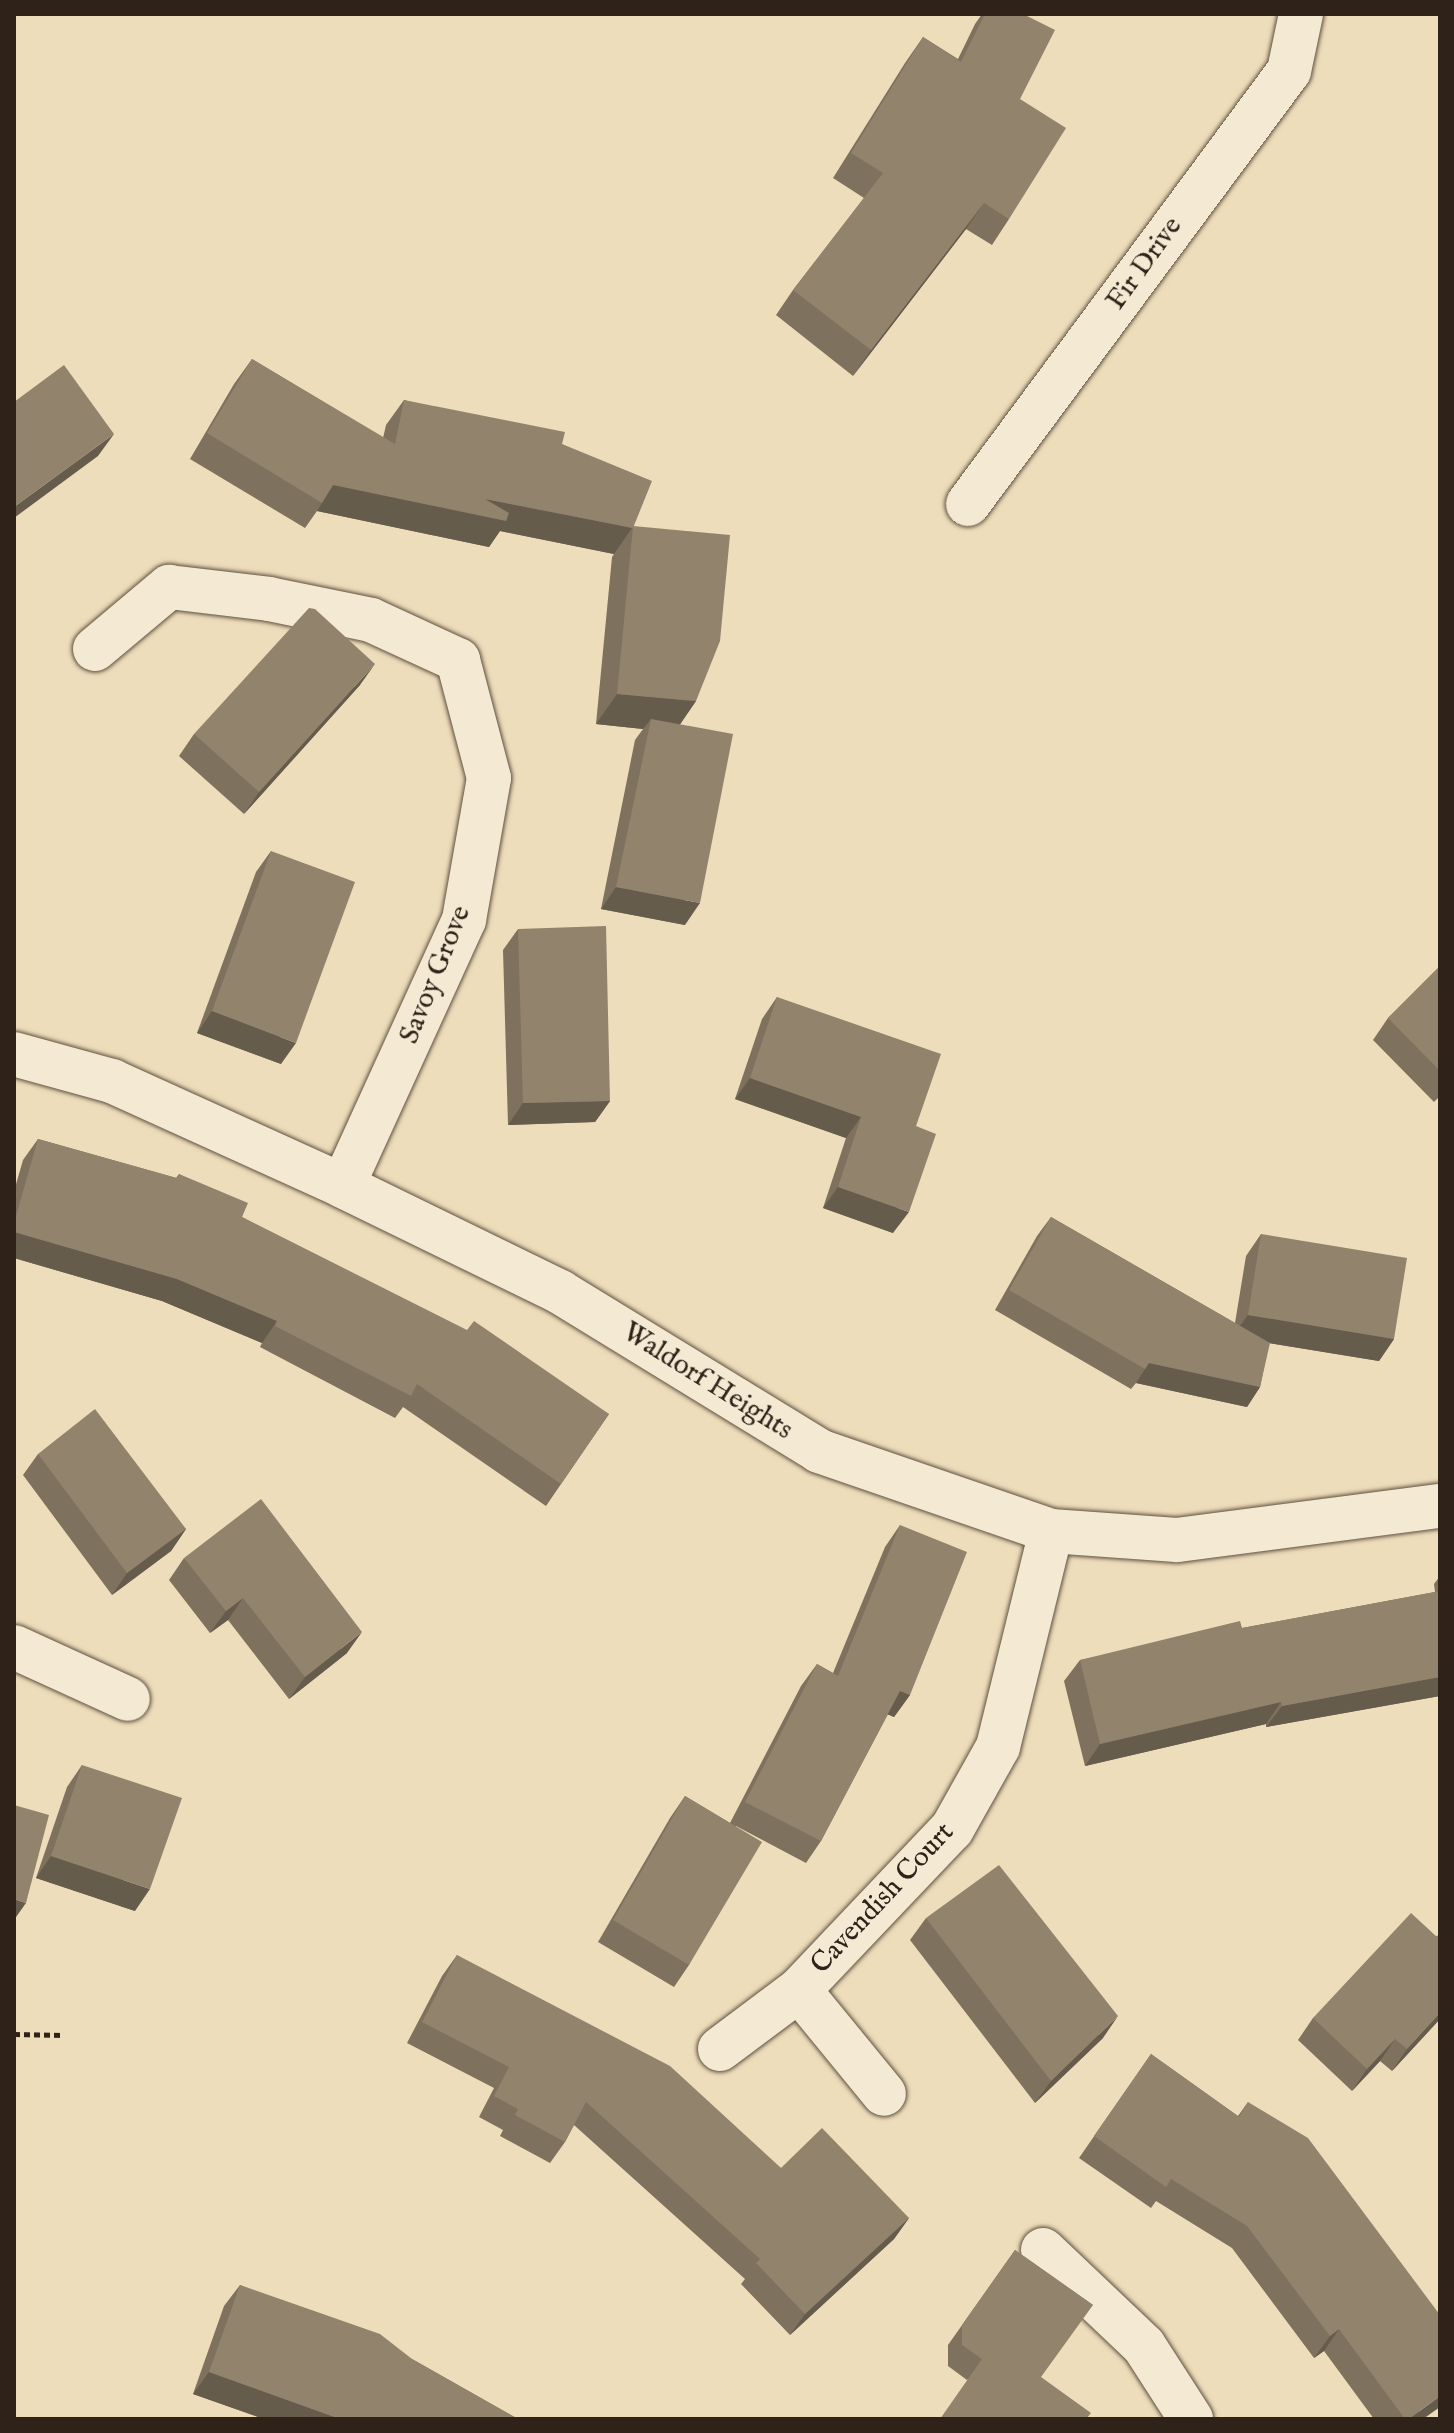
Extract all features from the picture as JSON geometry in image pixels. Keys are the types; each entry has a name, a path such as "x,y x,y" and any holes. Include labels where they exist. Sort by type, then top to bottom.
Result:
{"street":[{"name":"Fir Drive","path":"968,504 1289,71 1301,14"},
{"name":"Savoy Grove","path":"95,649 169,587 269,599 371,620 458,660 489,778 464,920 343,1186"},
{"name":"Waldorf Heights","path":"14,1054 112,1081 343,1186 560,1292 819,1451 1051,1531 1177,1540 1440,1506"},
{"name":"Cavendish Court","path":"720,2049 799,1990 952,1829 998,1747 1051,1531"},
{"path":"14,1647 128,1699"},
{"path":"799,1990 884,2094"},
{"path":"1043,2250 1144,2346 1191,2419"}],"path":[{"path":"14,2034 64,2035"}],"building":[{"path":"985,14 1023,14 1055,30 1020,99 1066,128 1009,219 984,203 871,350 793,290 883,173 851,153 923,37 961,62"},
{"path":"252,359 395,444 404,400 565,432 562,444 652,481 633,528 485,499 509,513 506,521 333,485 322,503 207,433"},
{"path":"64,365 114,434 14,507 14,402"},
{"path":"633,526 730,535 720,641 696,701 617,694"},
{"path":"309,608 315,609 375,664 259,792 194,734"},
{"path":"651,719 733,734 700,903 616,887"},
{"path":"271,851 355,882 296,1043 212,1011"},
{"path":"606,926 610,1101 523,1103 518,929"},
{"path":"1440,966 1440,1071 1388,1018"},
{"path":"777,997 941,1054 916,1126 936,1134 909,1212 838,1187 861,1117 750,1078"},
{"path":"38,1139 177,1178 179,1174 248,1203 242,1217 467,1330 474,1321 609,1414 561,1484 417,1384 411,1396 275,1326 277,1321 177,1279 14,1232"},
{"path":"1051,1217 1270,1343 1260,1387 1149,1363 1145,1369 1009,1290"},
{"path":"1261,1234 1407,1258 1394,1339 1248,1315"},
{"path":"95,1409 186,1529 127,1573 38,1454"},
{"path":"261,1499 362,1632 305,1677 243,1598 226,1611 184,1558"},
{"path":"900,1525 967,1552 910,1695 900,1691 821,1841 745,1802 817,1664 838,1676"},
{"path":"1440,1591 1440,1677 1282,1706 1281,1702 1100,1744 1080,1660 1240,1621 1242,1628"},
{"path":"82,1765 182,1798 150,1889 51,1856"},
{"path":"685,1796 762,1842 689,1965 613,1920"},
{"path":"14,1805 49,1815 26,1903 14,1899"},
{"path":"999,1865 1118,2016 1051,2081 926,1918"},
{"path":"1411,1913 1437,1937 1440,1934 1440,2013 1407,2049 1395,2039 1367,2069 1313,2018"},
{"path":"457,1955 670,2066 781,2168 822,2128 909,2218 805,2314 756,2263 760,2259 586,2102 565,2142 515,2115 518,2109 494,2096 509,2067 422,2022"},
{"path":"1151,2054 1239,2117 1248,2102 1308,2138 1440,2315 1440,2396 1405,2419 1339,2329 1330,2336 1247,2226 1171,2179 1166,2187 1094,2136"},
{"path":"1015,2250 1093,2305 1041,2377 1091,2413 1086,2419 940,2419 982,2359 962,2345 962,2325"},
{"path":"240,2285 380,2334 412,2359 518,2419 340,2419 209,2372"}]}
